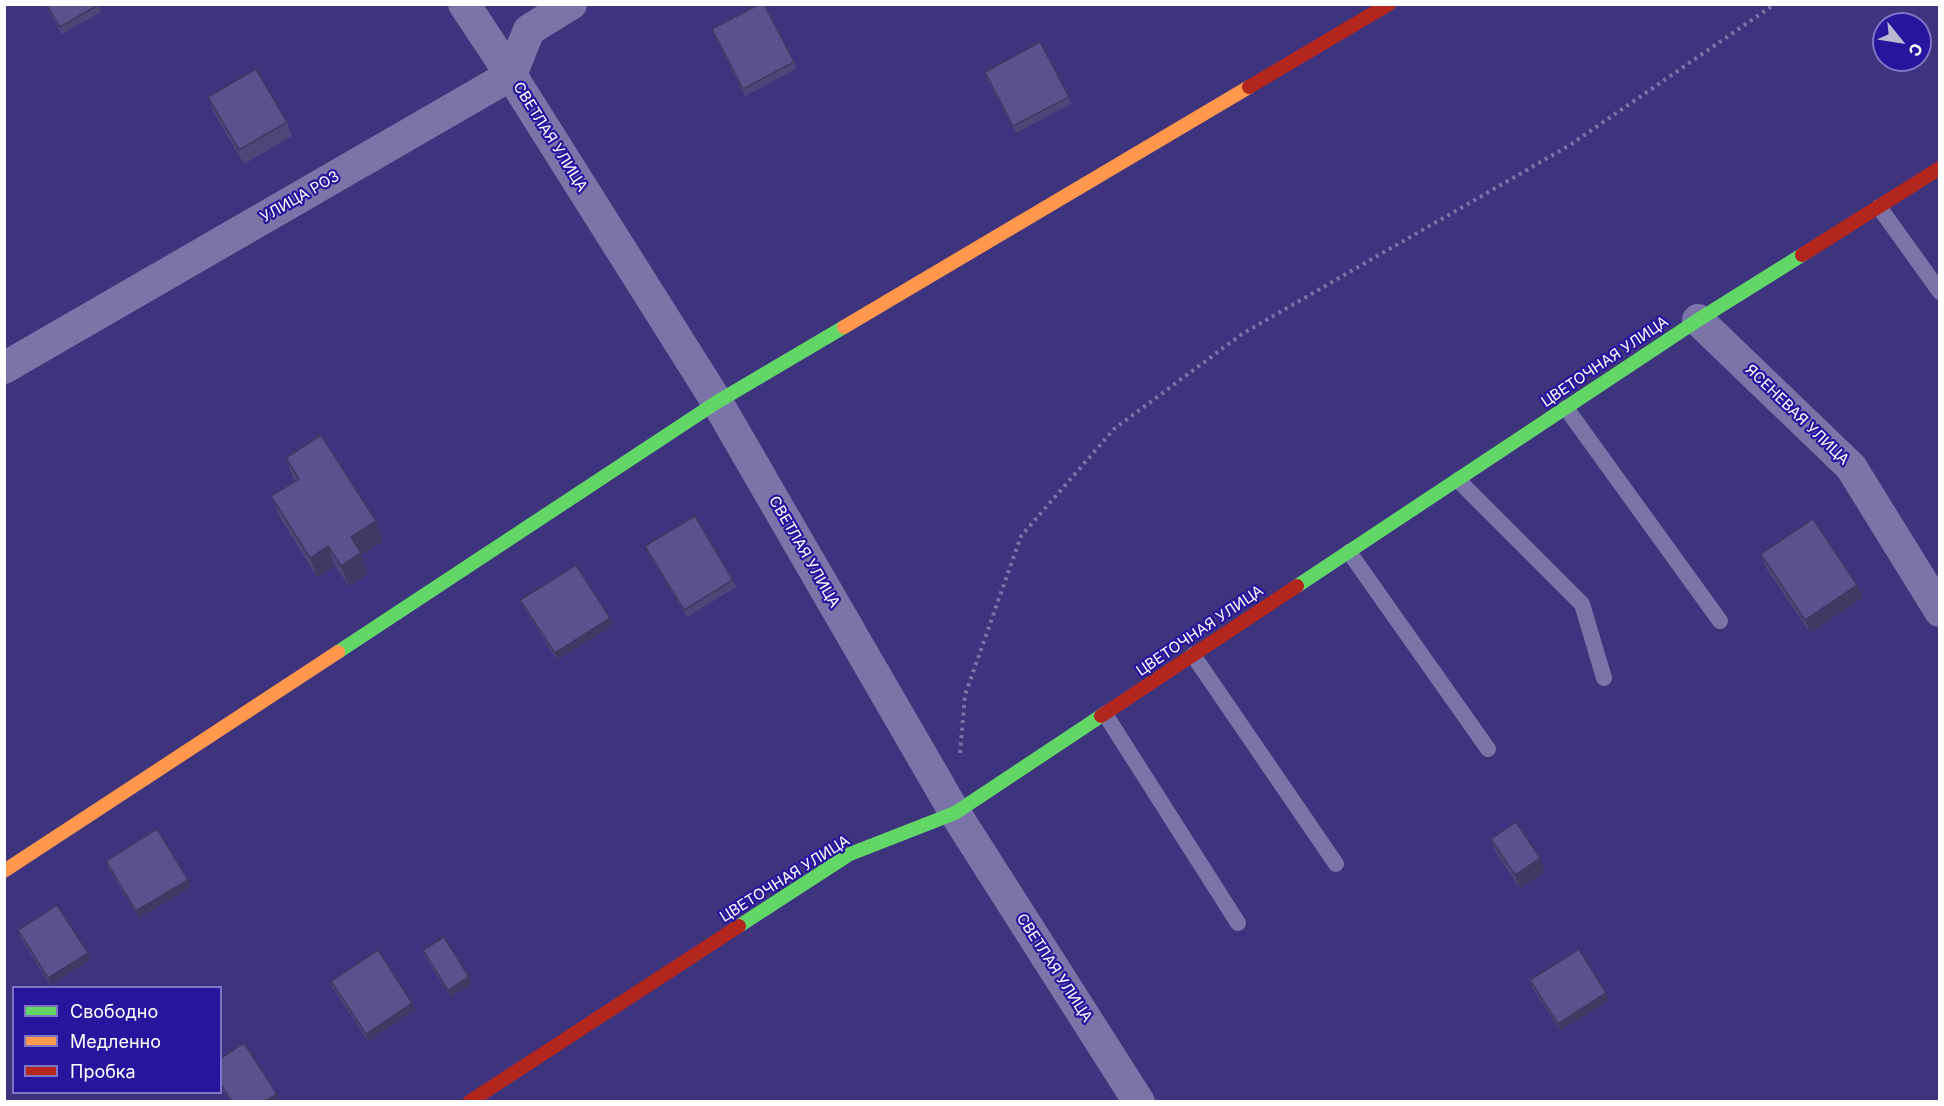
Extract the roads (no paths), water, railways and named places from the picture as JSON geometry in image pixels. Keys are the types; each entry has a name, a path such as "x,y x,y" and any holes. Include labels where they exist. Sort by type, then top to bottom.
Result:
{"street":[{"name":"СВЕТЛАЯ УЛИЦА","path":"465,4 717,402 955,813 1139,1101"},
{"path":"511,75 529,30 571,4"},
{"path":"4,871 717,402 1389,4"},
{"name":"УЛИЦА РОЗ","path":"4,368 511,75"},
{"name":"ЦВЕТОЧНАЯ УЛИЦА","path":"469,1101 850,854 955,813 1698,320 1940,168"},
{"name":"ЯСЕНЕВАЯ УЛИЦА","path":"1698,320 1851,467 1940,611"}],"lane":[{"path":"1879,207 1940,292"},
{"path":"1566,408 1720,621"},
{"path":"1458,480 1582,604 1604,678"},
{"path":"1349,552 1488,749"},
{"path":"1193,655 1336,864"},
{"path":"1105,714 1238,923"}]}
